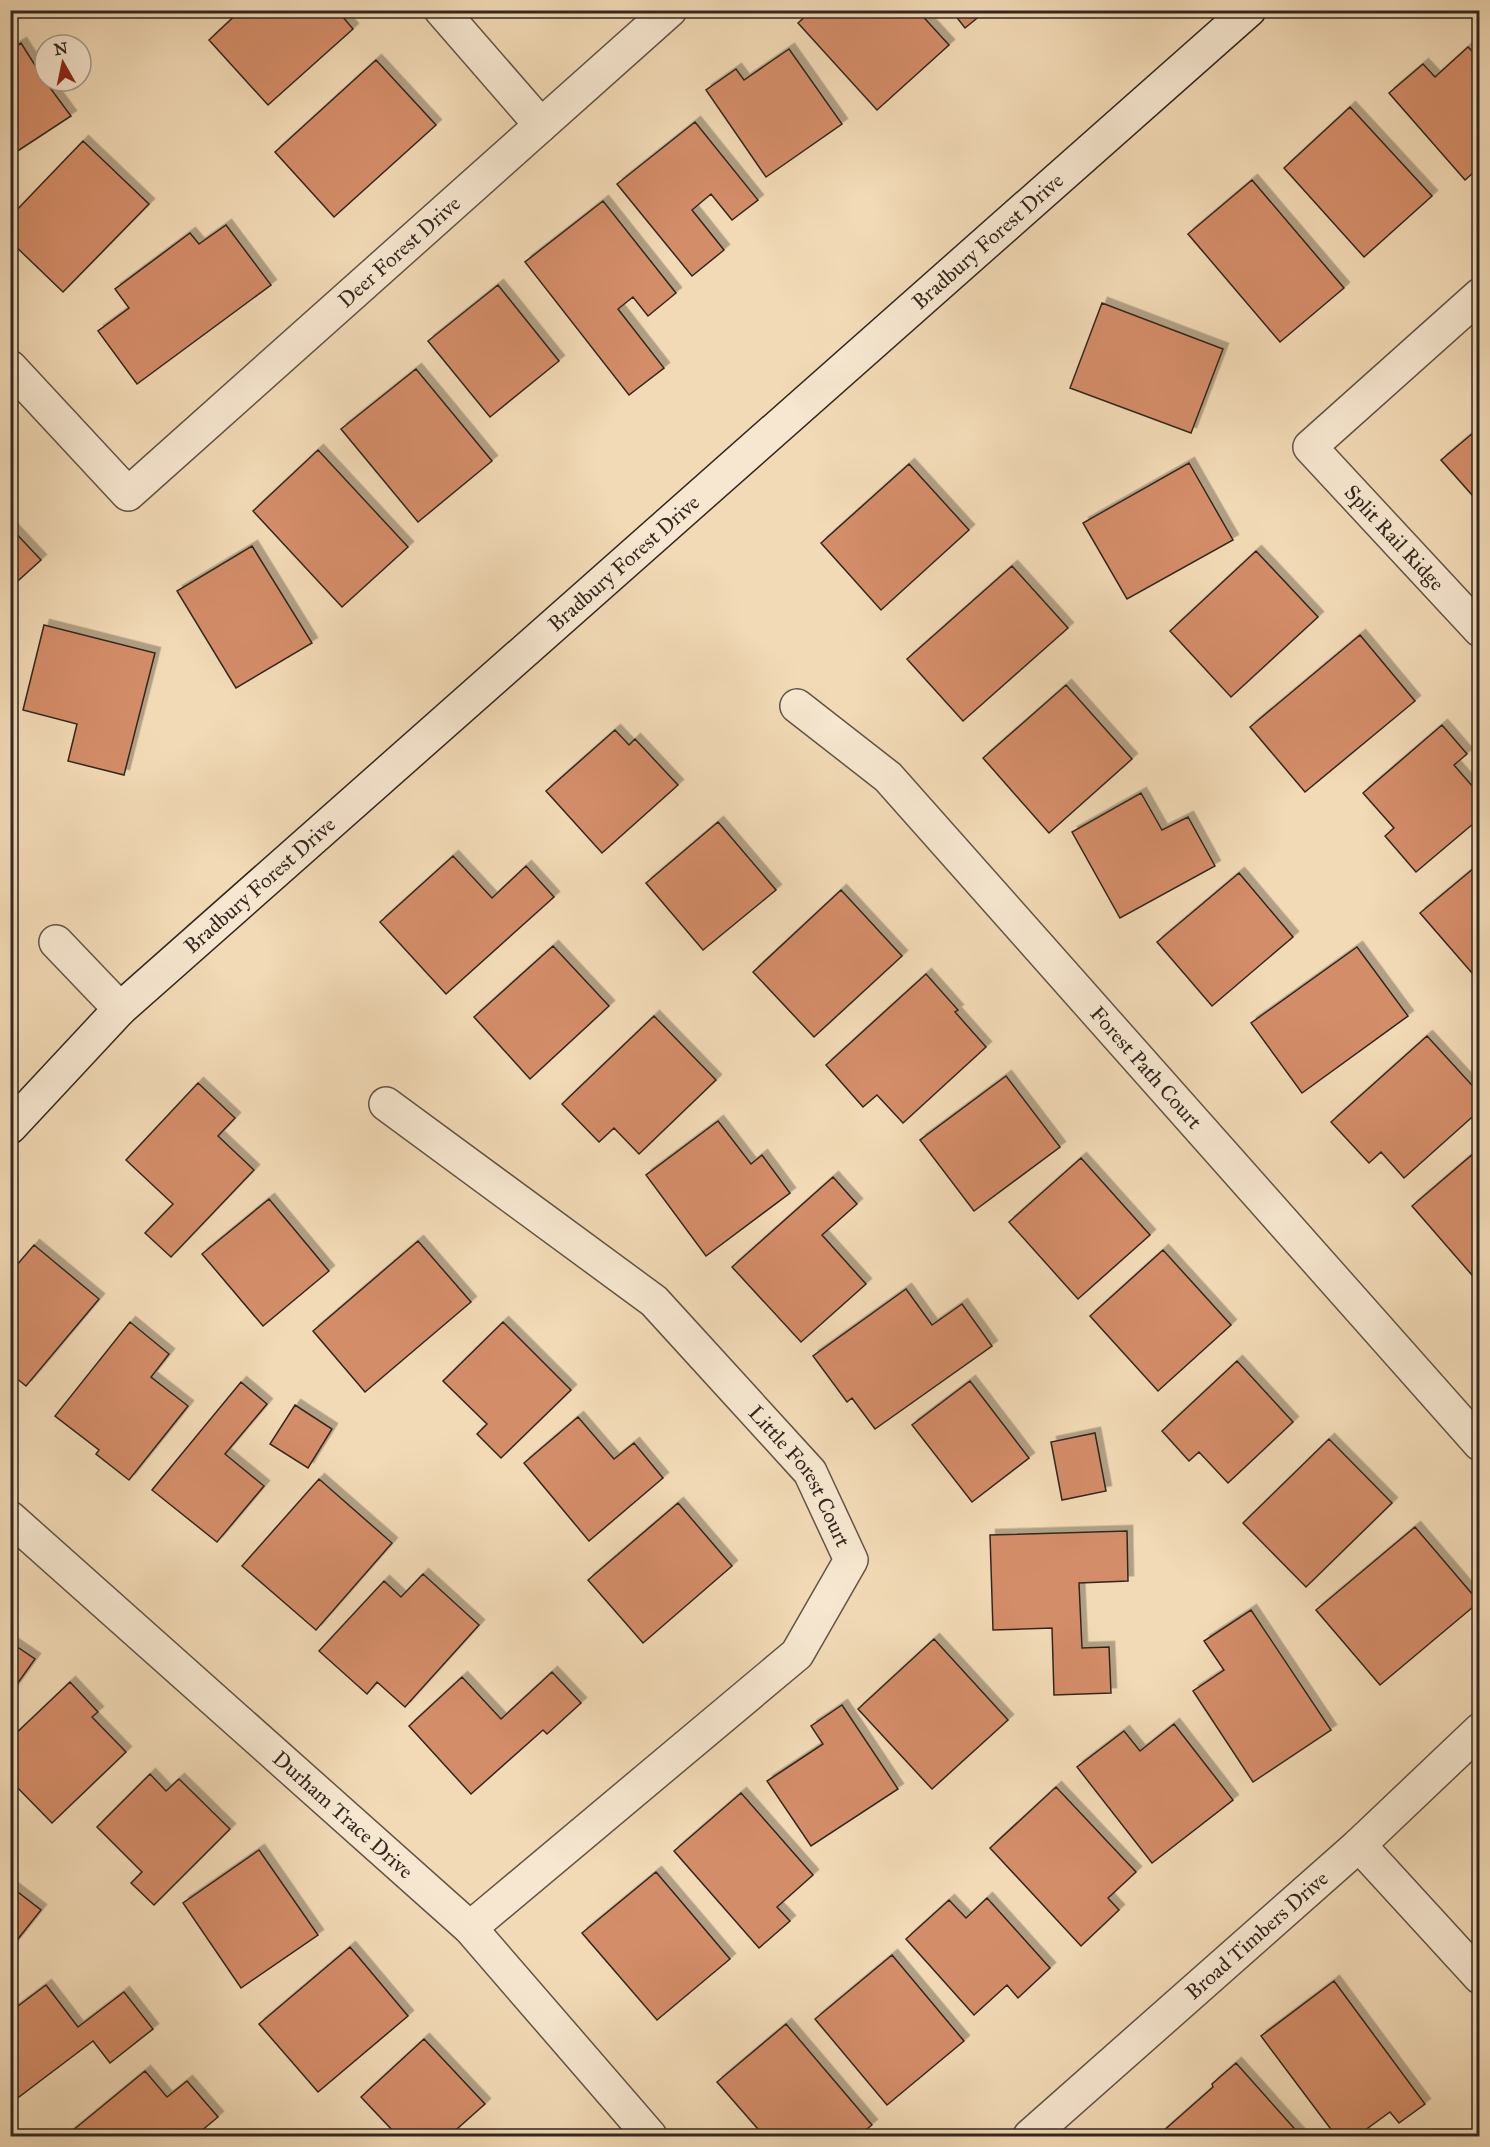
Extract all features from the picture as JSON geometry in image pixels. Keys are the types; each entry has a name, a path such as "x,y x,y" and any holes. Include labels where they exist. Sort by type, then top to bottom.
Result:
{"street":[{"path":"441,10 541,125"},
{"name":"Deer Forest Drive","path":"10,367 128,494 670,10"},
{"name":"Bradbury Forest Drive","path":"10,1127 120,1009 1234,15"},
{"name":"Split Rail Ridge","path":"1479,296 1310,447 1479,630"},
{"name":"Forest Path Court","path":"797,706 888,777 1479,1444"},
{"path":"56,942 120,1009"},
{"name":"Little Forest Court","path":"386,1104 654,1301 810,1472 851,1560 797,1654 470,1928"},
{"name":"Durham Trace Drive","path":"10,1518 470,1928 650,2136"},
{"name":"Broad Timbers Drive","path":"1030,2136 1359,1845 1479,1731"},
{"path":"1359,1845 1479,1977"}],"building":[{"path":"241,10 337,10 353,29 268,105 209,40"},
{"path":"812,10 917,10 949,45 877,110 798,23"},
{"path":"951,10 987,10 965,28"},
{"path":"21,43 33,62 33,93 54,93 71,116 10,156 10,50"},
{"path":"1468,47 1480,59 1480,167 1465,180 1389,93 1423,64 1435,77"},
{"path":"789,49 842,124 766,177 706,90 736,69 744,80"},
{"path":"376,60 436,125 334,217 275,152"},
{"path":"1350,107 1432,196 1364,257 1284,168"},
{"path":"695,122 758,200 732,220 711,194 692,210 724,250 692,276 617,184"},
{"path":"83,141 149,204 63,292 10,241 10,217"},
{"path":"1252,180 1344,288 1280,342 1188,234"},
{"path":"603,201 676,293 648,316 633,297 618,309 664,368 629,395 525,262"},
{"path":"226,225 271,285 137,384 98,331 129,308 115,289 190,233 199,244"},
{"path":"498,285 559,361 490,417 428,341"},
{"path":"1102,303 1223,349 1191,433 1070,388"},
{"path":"416,369 492,461 418,522 341,429"},
{"path":"1480,427 1480,504 1441,460"},
{"path":"318,450 408,547 342,607 253,511"},
{"path":"1189,463 1233,540 1127,599 1083,523"},
{"path":"909,464 969,530 881,610 821,543"},
{"path":"10,527 41,560 10,588"},
{"path":"252,546 312,643 236,688 177,591"},
{"path":"1256,551 1318,617 1231,697 1170,631"},
{"path":"1012,566 1068,628 963,721 907,659"},
{"path":"44,625 155,653 124,775 68,761 77,724 23,710"},
{"path":"1360,635 1415,701 1305,792 1250,727"},
{"path":"1066,685 1132,759 1049,833 983,758"},
{"path":"1442,725 1467,754 1454,765 1480,795 1480,818 1416,872 1385,836 1394,828 1363,793"},
{"path":"615,730 629,745 635,739 678,785 602,853 546,791"},
{"path":"1141,793 1162,830 1188,817 1215,866 1120,918 1072,832"},
{"path":"718,822 776,890 703,950 646,883"},
{"path":"453,856 492,898 526,866 554,897 446,994 380,922"},
{"path":"1480,863 1480,967 1472,973 1420,913"},
{"path":"1239,873 1293,937 1212,1006 1157,942"},
{"path":"841,890 902,956 814,1037 753,972"},
{"path":"553,946 609,1006 530,1079 474,1017"},
{"path":"1357,947 1408,1016 1302,1093 1251,1023"},
{"path":"926,974 958,1010 955,1012 986,1047 903,1123 877,1095 863,1107 826,1065"},
{"path":"654,1016 716,1080 639,1154 614,1128 599,1142 562,1104"},
{"path":"1427,1036 1480,1094 1480,1110 1404,1178 1381,1152 1369,1163 1331,1122"},
{"path":"1006,1076 1060,1147 974,1211 920,1140"},
{"path":"198,1083 235,1118 218,1136 254,1170 171,1257 145,1233 173,1204 126,1160"},
{"path":"718,1121 751,1164 762,1155 790,1193 706,1256 646,1175"},
{"path":"1480,1148 1480,1281 1478,1282 1412,1206"},
{"path":"1081,1158 1150,1235 1078,1299 1009,1222"},
{"path":"833,1177 857,1204 822,1235 866,1284 801,1342 732,1267"},
{"path":"269,1199 329,1271 263,1326 202,1254"},
{"path":"418,1241 471,1302 365,1392 313,1331"},
{"path":"34,1245 99,1299 26,1386 10,1373 10,1273"},
{"path":"1163,1250 1231,1325 1158,1391 1090,1316"},
{"path":"906,1289 932,1325 962,1304 992,1346 875,1429 852,1398 847,1402 813,1356"},
{"path":"130,1322 169,1354 151,1377 188,1406 129,1480 96,1454 99,1450 55,1416"},
{"path":"503,1322 571,1390 501,1458 477,1434 487,1424 443,1381"},
{"path":"1237,1361 1293,1422 1228,1483 1199,1452 1189,1461 1162,1431"},
{"path":"970,1381 1029,1458 972,1502 912,1425"},
{"path":"241,1382 267,1404 225,1454 264,1486 217,1542 152,1490"},
{"path":"295,1405 332,1429 308,1468 270,1444"},
{"path":"578,1417 614,1459 634,1443 663,1478 589,1541 524,1463"},
{"path":"1095,1433 1106,1491 1062,1500 1051,1442"},
{"path":"1329,1439 1392,1503 1306,1587 1243,1523"},
{"path":"319,1479 392,1543 316,1630 242,1566"},
{"path":"678,1503 732,1566 643,1643 588,1580"},
{"path":"1415,1527 1479,1602 1380,1685 1316,1610"},
{"path":"1127,1531 1128,1581 1079,1583 1082,1648 1109,1647 1111,1693 1054,1695 1052,1628 993,1630 990,1535"},
{"path":"423,1574 479,1625 405,1707 377,1682 367,1694 319,1651 384,1581 401,1597"},
{"path":"1251,1610 1331,1730 1253,1782 1193,1691 1224,1670 1204,1641"},
{"path":"934,1639 1008,1720 932,1789 858,1709"},
{"path":"10,1642 35,1659 10,1694"},
{"path":"552,1672 581,1703 547,1734 543,1730 471,1794 409,1726 462,1677 501,1719"},
{"path":"70,1682 98,1712 92,1717 126,1752 52,1823 10,1780 10,1739"},
{"path":"842,1705 898,1789 811,1846 767,1781 823,1744 811,1726"},
{"path":"1174,1724 1233,1800 1152,1863 1077,1767 1124,1731 1140,1751"},
{"path":"150,1774 166,1791 179,1779 230,1829 154,1905 131,1883 142,1872 97,1827"},
{"path":"1056,1787 1136,1872 1108,1898 1119,1910 1081,1946 990,1848"},
{"path":"741,1793 813,1875 777,1907 790,1921 759,1948 674,1851"},
{"path":"259,1850 318,1935 241,1988 183,1903"},
{"path":"656,1872 730,1959 657,2020 582,1933"},
{"path":"10,1886 41,1910 10,1949"},
{"path":"987,1898 1050,1968 1018,1998 1007,1985 974,2015 906,1939 949,1900 966,1918"},
{"path":"350,1947 408,2016 318,2092 259,2024"},
{"path":"892,1955 964,2041 887,2105 815,2019"},
{"path":"1334,1981 1425,2104 1399,2123 1390,2112 1357,2136 1336,2136 1261,2036"},
{"path":"46,1985 78,2027 124,1992 153,2029 110,2063 93,2041 11,2103 10,2012"},
{"path":"786,2024 872,2125 858,2136 764,2136 717,2082"},
{"path":"424,2039 485,2104 449,2136 387,2136 393,2131 361,2097"},
{"path":"1236,2063 1301,2136 1164,2136 1161,2133 1213,2087 1212,2084"},
{"path":"145,2071 167,2097 187,2081 218,2117 195,2136 66,2136"}]}
